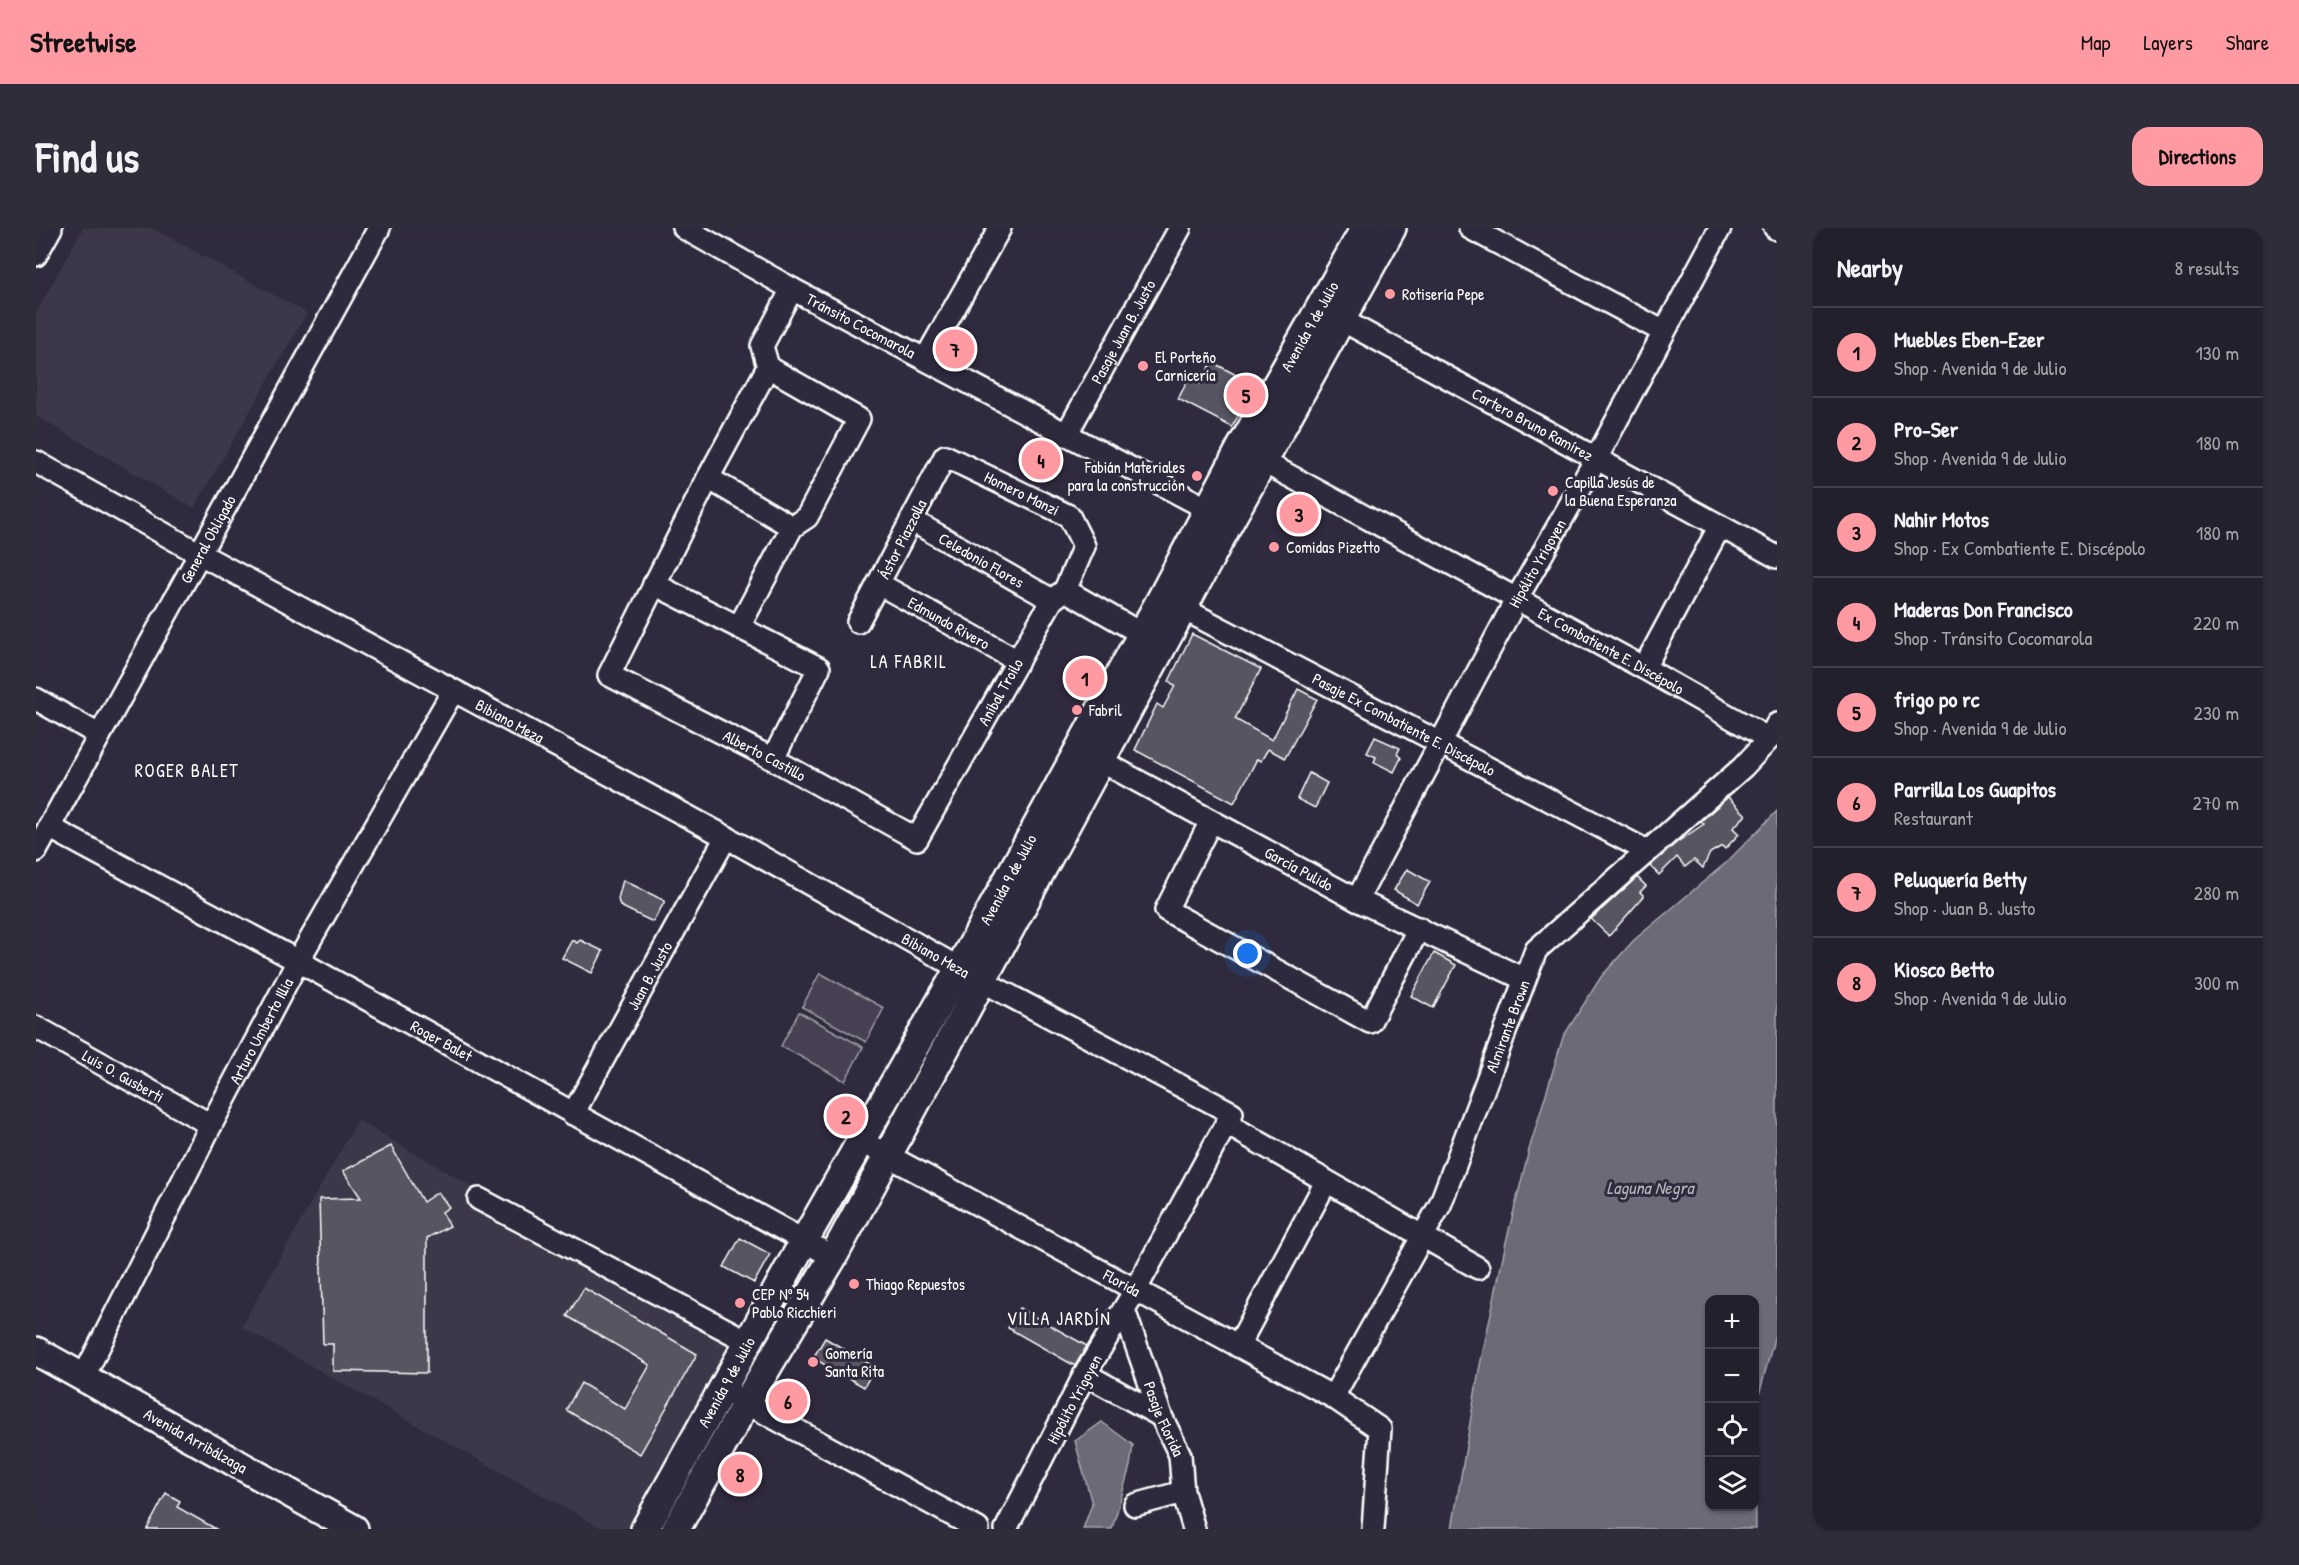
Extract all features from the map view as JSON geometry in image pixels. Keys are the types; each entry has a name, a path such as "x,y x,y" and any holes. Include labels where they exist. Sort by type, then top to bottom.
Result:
{"main road":[{"name":"Avenida 9 de Julio","path":"1331,314 1365,228"},
{"name":"Avenida 9 de Julio","path":"676,1529 746,1403 833,1257 888,1154 971,974 1252,455 1331,314 1392,228"},
{"name":"Avenida 9 de Julio","path":"645,1529 861,1141 971,974"},
{"name":"Avenida Arribálzaga","path":"36,1352 341,1526"}],"street":[{"path":"36,255 51,228"},
{"name":"General Obligado","path":"36,851 379,228"},
{"name":"Tránsito Cocomarola","path":"684,228 708,234 792,289 1219,515"},
{"path":"926,358 1000,228"},
{"name":"Pasaje Juan B. Justo","path":"1066,435 1180,228"},
{"path":"1470,228 1664,332"},
{"name":"Hipólito Yrigoyen","path":"1357,900 1516,600 1596,459 1720,228"},
{"path":"739,627 792,527 807,517 859,419 768,366 762,346 792,289"},
{"name":"Cartero Bruno Ramírez","path":"1331,314 1777,557"},
{"path":"768,366 654,584 819,668 772,759"},
{"name":"Ex Combatiente E. Discépolo","path":"1252,455 1516,600 1644,668 1773,732"},
{"name":"Ástor Piazzolla","path":"858,622 945,456"},
{"name":"Homero Manzi","path":"945,456 1070,516 1084,546"},
{"name":"Bibiano Meza","path":"36,462 200,554 726,837 1230,1119 1326,1182 1478,1268"},
{"path":"708,478 792,527"},
{"name":"Celedonio Flores","path":"911,520 1152,640"},
{"path":"1644,668 1720,526"},
{"name":"Aníbal Troilo","path":"917,839 1084,546"},
{"name":"Alberto Castillo","path":"654,584 609,675 772,759 917,839"},
{"name":"Edmundo Rivero","path":"879,584 1018,661"},
{"name":"Pasaje Ex Combatiente E. Discépolo","path":"1172,603 1647,851"},
{"name":"Arturo Umberto Illia","path":"83,1378 211,1125 298,961 453,691"},
{"path":"36,699 99,735"},
{"name":"Almirante Brown","path":"1333,1397 1440,1204 1536,950 1743,767 1773,732"},
{"name":"García Pulido","path":"1090,755 1357,900 1524,979"},
{"path":"1211,821 1166,910 1370,1022 1419,928"},
{"name":"Roger Balet","path":"48,827 298,961 833,1257"},
{"name":"Juan B. Justo","path":"573,1114 726,837"},
{"name":"Luis O. Gusberti","path":"36,1027 211,1125"},
{"name":"Hipólito Yrigoyen","path":"1006,1529 1085,1374 1136,1289 1230,1119"},
{"name":"Florida","path":"861,1141 1333,1397 1380,1429 1373,1529"},
{"path":"1238,1346 1326,1182"},
{"path":"479,1199 749,1342"},
{"name":"Pasaje Florida","path":"1124,1310 1161,1416 1180,1455 1184,1492 1194,1529"},
{"path":"1085,1374 1161,1416"},
{"path":"723,1390 978,1529"},
{"path":"1135,1505 1184,1492"}],"shaded area":[{"path":"83,228 152,228 307,313 194,508 36,416 36,313"},
{"path":"820,973 884,1008 866,1042 802,1007"},
{"path":"799,1012 863,1047 845,1081 781,1046"},
{"path":"358,1120 735,1341 630,1529 603,1529 241,1327"},
{"path":"802,1267 811,1272 755,1376 745,1371"}],"water":[{"name":"Laguna Negra","path":"1777,811 1777,1328 1759,1395 1759,1295 1705,1295 1705,1511 1756,1511 1756,1529 1452,1529 1479,1370 1506,1242 1529,1150 1563,1037 1601,977 1634,940 1727,862"},
{"path":"1102,1422 1133,1445 1130,1466 1112,1529 1083,1529 1092,1504 1075,1441"}],"building":[{"path":"1212,362 1255,385 1232,427 1178,399 1189,378 1200,384"},
{"path":"1192,634 1261,669 1235,719 1272,740 1298,689 1317,699 1285,758 1268,749 1261,761 1257,759 1234,803 1135,750 1157,704 1163,708 1175,686 1169,681"},
{"path":"1375,737 1400,748 1397,754 1401,758 1394,772 1374,762 1376,757 1367,753"},
{"path":"1309,773 1327,783 1315,808 1297,799"},
{"path":"1728,797 1746,815 1733,828 1739,834 1725,849 1722,846 1710,853 1703,868 1694,860 1685,867 1677,857 1659,875 1650,866 1676,843 1704,824 1701,821"},
{"path":"1407,869 1430,882 1417,904 1394,890"},
{"path":"1637,877 1646,886 1640,892 1644,896 1609,936 1591,919"},
{"path":"623,880 665,901 653,922 620,906 618,899"},
{"path":"572,940 577,943 580,940 603,951 592,973 562,958"},
{"path":"1434,953 1456,965 1433,1008 1411,996"},
{"path":"391,1146 423,1202 438,1192 449,1207 442,1212 450,1226 427,1238 427,1373 333,1371 333,1344 323,1344 319,1199 361,1198 343,1171"},
{"path":"740,1238 770,1254 754,1283 724,1267"},
{"path":"584,1288 697,1354 640,1454 566,1410 581,1383 625,1409 650,1365 567,1316"},
{"path":"1019,1308 1087,1346 1075,1366 1008,1328"},
{"path":"825,1338 875,1367 864,1387 813,1358"},
{"path":"166,1493 180,1501 177,1507 216,1529 147,1529"}],"place":[{"name":"Rotisería Pepe","path":"1390,294"},
{"name":"Peluquería Betty","path":"955,349"},
{"name":"El Porteño Carnicería","path":"1143,366"},
{"name":"frigo po rc","path":"1246,395"},
{"name":"Maderas Don Francisco","path":"1041,460"},
{"name":"Fabián Materiales para la construcción","path":"1197,476"},
{"name":"Capilla Jesús de la Buena Esperanza","path":"1553,491"},
{"name":"Nahir Motos","path":"1299,514"},
{"name":"Comidas Pizetto","path":"1274,547"},
{"name":"Muebles Eben-Ezer","path":"1085,678"},
{"name":"Fabril","path":"1077,710"},
{"name":"Pro-Ser","path":"846,1116"},
{"name":"Thiago Repuestos","path":"854,1284"},
{"name":"CEP Nº 54 Pablo Ricchieri","path":"740,1303"},
{"name":"Gomería Santa Rita","path":"813,1362"},
{"name":"Parrilla Los Guapitos","path":"788,1401"},
{"name":"Kiosco Betto","path":"740,1474"}],"district":[{"name":"LA FABRIL","path":"909,662"},
{"name":"ROGER BALET","path":"187,771"},
{"name":"VILLA JARDÍN","path":"1059,1319"}]}
